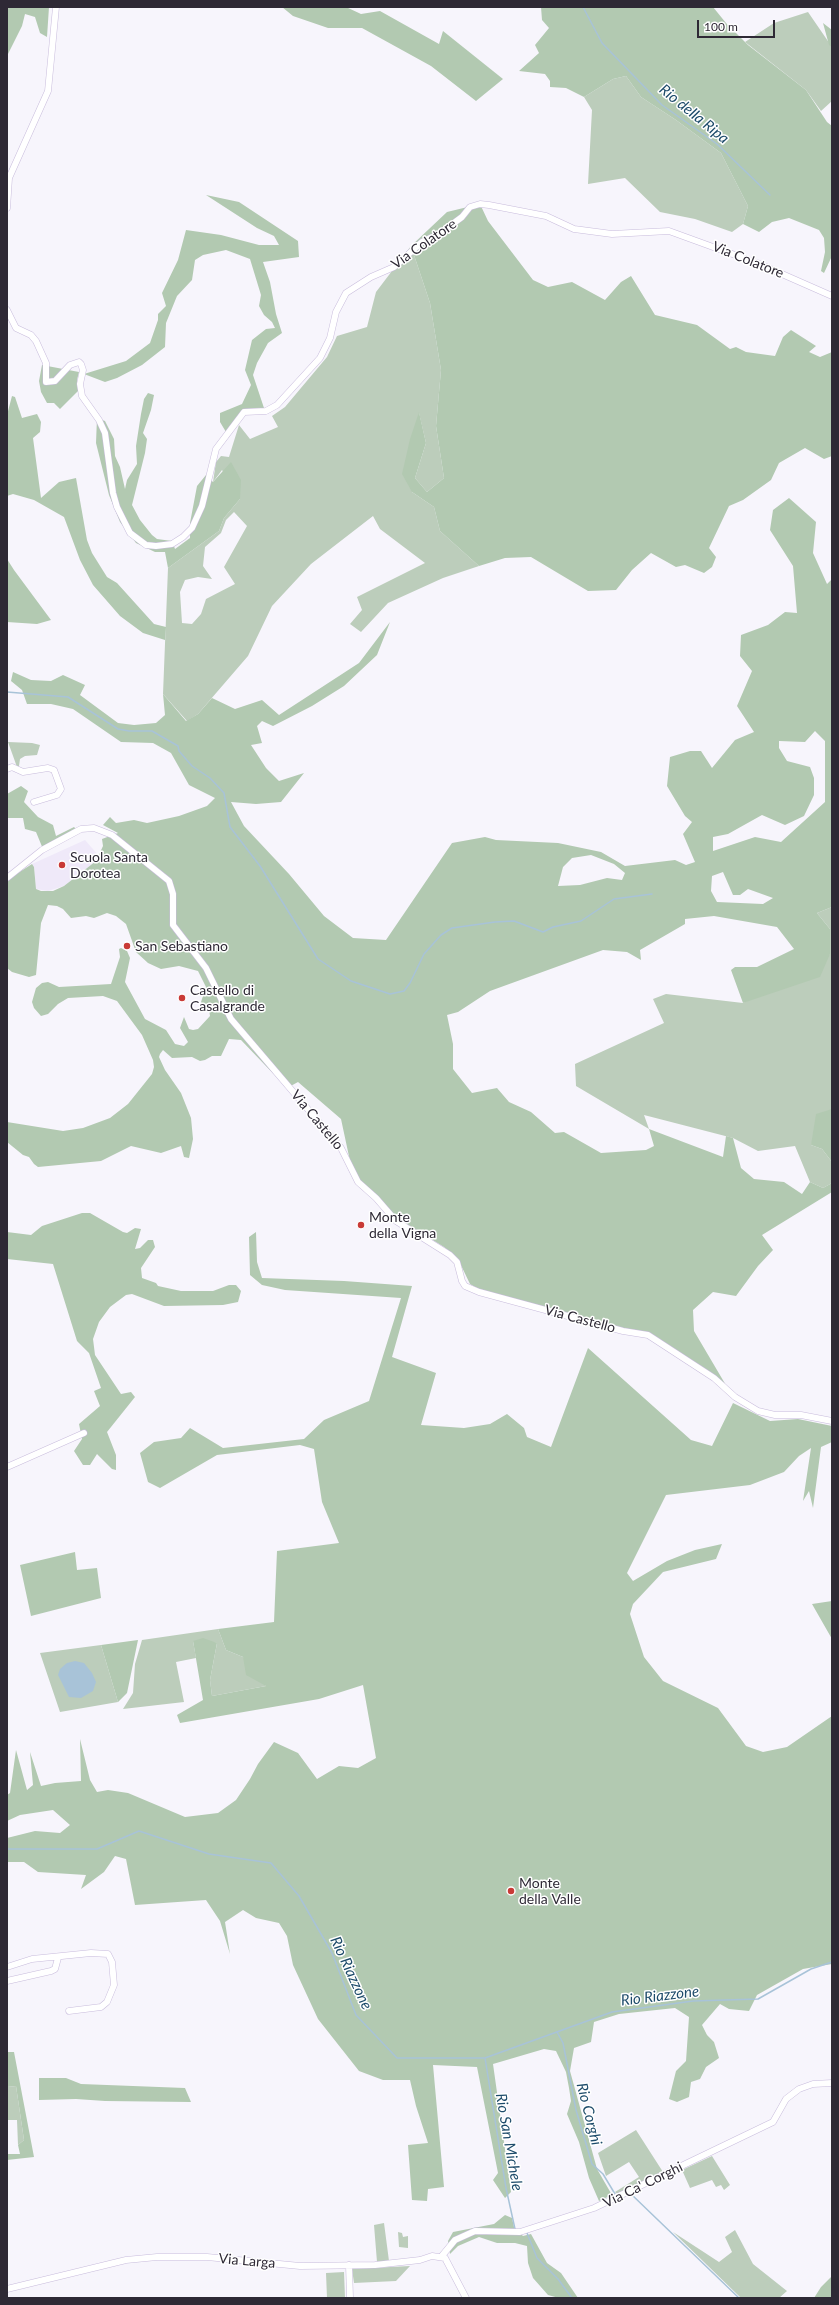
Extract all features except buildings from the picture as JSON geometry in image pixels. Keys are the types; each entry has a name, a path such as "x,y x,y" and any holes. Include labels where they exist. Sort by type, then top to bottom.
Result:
{"street":[{"path":"7,208 9,178 48,91 56,7"},
{"name":"Via Colatore","path":"7,310 16,328 31,335 36,341 46,363 46,382 55,381 70,365 78,362 81,364 83,370 80,384 82,396 99,420 105,433 113,493 119,512 130,533 146,545 156,546 172,544 183,538 192,528 202,506 216,449 244,412 266,411 278,405 316,363 330,338 336,312 346,293 371,277 394,267 422,242 439,234 462,217 470,207 480,204 489,205 546,216 574,229 612,234 669,231 757,263 832,296"},
{"path":"7,769 12,767 23,772 48,768 54,770 61,790 57,795 34,802"},
{"name":"Via Castello","path":"7,878 42,850 81,829 94,828 112,835 169,881 173,894 173,924 206,968 231,1019 341,1148 358,1182 376,1198 396,1221 450,1255 457,1262 462,1281 465,1286 471,1289 623,1331 648,1335 714,1378 734,1396 758,1411 775,1415 800,1415 832,1421"},
{"path":"7,1467 84,1433"},
{"path":"7,1967 32,1959 58,1958 91,1953 108,1954 112,1962 114,1985 107,2002 101,2007 69,2010"},
{"path":"7,1981 51,1971 55,1969 58,1958"},
{"name":"Via Ca' Corghi","path":"441,2257 455,2240 474,2231 520,2232 594,2208 773,2122 786,2099 799,2089 813,2084 832,2083"},
{"name":"Via Larga","path":"7,2289 126,2260 158,2257 207,2258 300,2266 410,2262 432,2256 441,2257"},
{"path":"441,2257 448,2262 466,2298"},
{"path":"348,2265 350,2298"}],"shaded area":[{"name":"Scuola Santa Dorotea","path":"85,840 99,856 96,861 64,886 48,891 36,889 34,867 32,864"}],"green space":[{"path":"7,7 49,7 47,37 40,33 35,17 25,14 22,26 7,56"},
{"path":"282,7 346,7 361,14 380,11 439,44 443,31 503,79 476,101 431,66 362,28 328,28 293,16"},
{"path":"541,7 713,7 726,23 748,45 806,90 827,122 832,126 832,256 824,273 821,271 825,252 824,238 819,230 789,218 772,222 759,232 743,224 748,206 721,153 676,120 641,97 626,76 613,79 584,97 566,88 550,87 550,81 545,74 519,71 539,53 535,45 549,28 542,20"},
{"path":"808,12 832,47 832,101 821,111 806,90 745,42 774,23"},
{"path":"823,23 832,30 832,47 829,45"},
{"path":"626,76 641,97 676,120 721,153 748,206 743,224 732,232 695,219 660,212 625,178 588,184 592,110 584,97 613,79"},
{"path":"206,195 239,202 298,241 299,257 263,262 270,282 276,314 282,333 268,343 257,363 253,375 264,408 264,413 244,414 226,432 220,422 220,413 242,404 251,385 245,370 252,340 266,329 275,328 272,322 264,315 259,306 261,295 250,259 226,250 203,255 195,260 192,280 177,296 166,323 165,347 142,365 117,378 105,382 84,374 126,361 150,343 158,320 158,314 166,306 162,293 178,260 186,230 221,235 259,245 279,245 274,236 257,228"},
{"path":"480,204 488,221 533,280 548,287 572,282 605,300 621,282 631,276 655,315 697,325 730,349 736,347 746,352 775,356 783,337 791,330 816,346 809,352 820,357 832,352 832,456 824,459 805,448 779,463 771,480 743,500 729,506 709,548 716,557 712,567 704,573 685,565 676,567 651,553 632,570 616,590 588,591 531,557 505,558 479,566 440,531 434,507 412,492 402,474 410,439 419,412 426,443 415,478 427,492 444,478 436,426 441,370 430,303 411,246 447,212"},
{"path":"411,246 430,303 441,370 436,426 444,478 427,492 415,478 426,443 419,413 412,492 434,507 440,531 479,566 443,578 388,603 361,632 350,624 362,610 357,597 425,563 380,529 373,516 311,564 272,606 248,656 198,714 187,721 163,694 168,568 219,531 224,518 240,499 222,470 213,482 216,462 221,456 229,457 239,425 250,439 278,427 272,416 285,407 327,357 337,336 367,327 376,292","holes":["234,512 247,526 224,567 235,584 206,599 201,614 192,624 182,623 180,592 185,580 198,577 212,579 203,566 205,547 221,533 226,520"]},
{"path":"42,365 79,372 77,380 79,390 60,409 54,403 47,403 41,392 39,381"},
{"path":"148,393 154,395 151,410 143,433 147,439 145,453 132,505 140,520 152,535 157,539 172,541 175,549 190,538 190,523 197,486 206,475 213,482 231,462 241,480 240,499 224,518 219,531 168,568 165,552 155,552 136,543 120,522 109,495 96,443 97,418 105,421 114,439 115,456 120,467 125,489 127,480 137,464 136,446 144,399"},
{"path":"12,396 15,397 22,418 37,414 41,422 40,432 33,438 41,498 59,482 76,478 87,540 92,553 107,577 117,583 154,624 166,627 165,640 143,633 120,616 93,585 80,560 64,517 34,500 13,494 7,496 7,415"},
{"path":"789,498 816,522 813,553 827,584 832,579 832,907 817,913 830,929 830,954 820,977 743,1003 731,970 735,967 757,967 794,949 777,927 714,916 685,919 685,924 640,950 641,960 627,952 603,950 490,991 458,1012 447,1015 453,1044 453,1069 472,1093 497,1088 509,1102 531,1112 555,1133 564,1132 601,1153 646,1150 654,1146 649,1129 723,1157 726,1136 733,1138 741,1168 754,1179 784,1182 802,1194 810,1182 823,1188 832,1183 832,1192 762,1235 773,1250 758,1266 736,1296 713,1292 693,1310 694,1331 727,1387 655,1337 480,1290 470,1284 458,1259 444,1247 397,1218 359,1182 350,1161 341,1119 298,1082 287,1088 241,1040 229,1039 221,1056 212,1056 200,1061 192,1057 172,1058 163,1050 160,1054 159,1057 165,1070 181,1093 191,1118 193,1139 189,1158 184,1157 181,1146 161,1153 131,1146 101,1161 38,1167 29,1157 23,1155 7,1142 7,1122 63,1131 83,1128 110,1118 128,1104 152,1074 154,1067 153,1060 142,1035 117,1001 103,996 68,998 58,1004 48,1014 41,1016 34,1008 32,1002 36,988 42,983 48,982 59,987 111,984 120,957 119,949 121,948 127,951 130,958 125,982 145,1019 166,1030 175,1044 184,1046 188,1042 180,1028 184,1017 189,1029 193,1030 198,1029 210,1016 209,1010 201,1002 206,987 198,971 179,966 161,969 148,963 136,952 126,924 116,916 107,913 94,918 86,916 71,918 63,909 57,906 48,905 41,923 36,975 29,977 12,972 7,968 7,880 32,864 34,867 36,889 41,891 53,891 64,886 96,861 103,846 102,839 118,833 103,825 110,817 116,823 134,820 147,823 179,816 207,806 215,798 189,785 171,753 153,743 121,742 73,709 51,704 27,704 22,690 11,681 13,672 31,680 51,681 63,675 85,685 80,695 118,723 134,725 156,723 165,715 163,694 186,721 198,714 212,698 235,709 262,700 279,715 359,663 390,622 377,655 344,686 312,706 273,726 262,721 257,726 262,743 251,745 266,768 279,781 304,773 281,802 256,804 231,802 244,826 289,874 324,916 353,938 386,940 452,843 485,837 496,840 558,843 601,852 625,866 675,860 686,865 695,862 683,834 692,822 685,816 667,786 670,757 690,751 701,751 712,768 735,740 754,732 737,706 752,671 740,656 741,635 768,625 785,612 797,613 793,566 770,530 773,510","holes":["815,731 825,741 825,802 781,842 755,837 713,851 713,837 728,834 762,815 785,825 804,816 814,795 814,778 810,767 787,761 779,748 779,741 805,742","591,855 614,864 625,873 622,880 607,878 580,885 558,886 563,867 572,858","723,872 733,895 740,895 748,889 773,898 763,904 717,902 711,891 712,876"]},
{"path":"7,559 51,620 37,624 7,622"},
{"path":"8,742 32,743 40,745 37,755 25,756 20,759 19,766 17,767"},
{"path":"21,786 28,791 24,802 38,817 53,825 56,836 74,827 78,831 43,849 36,832 25,829 23,818 7,818 7,794"},
{"path":"832,907 832,1109 811,1145 822,1149 832,1162 832,1183 823,1188 810,1182 795,1146 758,1151 733,1138 644,1115 649,1129 576,1086 575,1064 664,1023 653,999 666,994 743,1003 830,954 830,929 817,913"},
{"path":"832,1109 832,1162 822,1149 811,1145 816,1114"},
{"path":"82,1213 90,1213 123,1232 127,1233 135,1228 141,1229 135,1249 140,1248 148,1240 153,1240 155,1247 141,1268 142,1278 156,1283 158,1286 181,1291 213,1291 229,1285 236,1285 241,1291 238,1302 223,1305 164,1306 132,1294 126,1295 110,1307 99,1322 93,1339 95,1355 121,1394 131,1392 135,1397 107,1432 116,1455 116,1470 112,1469 97,1454 90,1465 83,1465 74,1451 82,1439 79,1424 100,1406 94,1391 101,1388 89,1353 77,1341 53,1264 7,1259 7,1232 31,1235 42,1226"},
{"path":"256,1232 257,1262 262,1278 344,1281 412,1286 392,1357 436,1373 421,1425 464,1428 490,1424 507,1414 524,1428 527,1437 551,1447 588,1348 691,1440 712,1446 733,1403 770,1421 798,1419 832,1426 832,1442 821,1447 813,1508 809,1491 803,1501 811,1448 799,1456 784,1472 750,1485 666,1495 627,1573 633,1581 667,1561 695,1550 722,1544 716,1559 663,1572 633,1604 630,1614 644,1657 663,1681 718,1708 746,1746 763,1752 787,1747 832,1716 832,1964 803,1969 757,1995 749,2011 729,2009 720,2004 702,2025 707,2035 714,2042 719,2058 706,2067 700,2079 691,2082 689,2097 677,2102 669,2099 676,2071 686,2061 689,2017 675,2008 619,2014 594,2022 591,2042 574,2048 570,2071 597,2169 612,2195 599,2201 589,2178 579,2142 567,2114 571,2101 569,2088 566,2072 556,2051 544,2049 493,2064 511,2192 505,2198 493,2180 498,2173 477,2067 433,2065 444,2187 428,2189 427,2201 412,2200 408,2145 428,2143 416,2106 410,2080 383,2080 359,2071 318,2019 293,1965 287,1936 279,1923 256,1918 243,1910 225,1922 230,1954 220,1921 206,1900 135,1905 126,1859 115,1856 104,1872 81,1889 86,1875 38,1872 24,1862 7,1862 7,1838 35,1831 60,1833 70,1825 53,1810 20,1815 7,1821 7,1795 10,1793 16,1750 27,1790 33,1785 30,1752 41,1786 55,1783 81,1781 80,1739 90,1780 97,1792 108,1790 128,1793 185,1817 218,1813 236,1800 258,1764 274,1742 298,1753 317,1779 339,1766 358,1768 376,1758 363,1685 319,1699 180,1723 177,1715 203,1700 193,1641 203,1638 217,1643 210,1680 212,1696 266,1686 246,1675 243,1657 226,1650 218,1629 274,1622 277,1551 339,1543 322,1502 314,1449 300,1445 217,1455 160,1488 148,1482 140,1453 154,1442 181,1438 190,1428 223,1448 304,1439 324,1420 369,1401 401,1298 285,1290 262,1285 250,1275 249,1237"},
{"path":"75,1552 77,1570 97,1568 101,1598 31,1616 20,1565"},
{"path":"832,1601 832,1639 812,1604"},
{"path":"218,1629 226,1650 243,1657 266,1686 212,1696 210,1680 217,1643 193,1641 196,1658 176,1662 184,1702 123,1709 133,1693 135,1664 142,1640"},
{"path":"138,1640 127,1693 118,1702 101,1645"},
{"path":"101,1645 118,1702 60,1712 40,1653"},
{"path":"7,2052 14,2052 34,2157 7,2160 7,2154 20,2154 18,2145 24,2140 16,2086 7,2087"},
{"path":"39,2078 66,2078 81,2084 185,2088 191,2102 105,2101 76,2099 39,2100"},
{"path":"16,2086 24,2140 18,2145 17,2120 7,2120 7,2087"},
{"path":"636,2130 663,2172 618,2195 615,2192 639,2177 629,2162 606,2176 598,2153"},
{"path":"712,2156 730,2185 724,2190 721,2185 716,2187 712,2180 690,2188 682,2170"},
{"path":"505,2215 512,2218 514,2227 523,2236 531,2234 547,2263 561,2273 578,2298 559,2298 548,2295 533,2278 528,2263 527,2246 515,2243 497,2243 479,2237 458,2246 450,2254 448,2241 453,2232 494,2224"},
{"path":"384,2223 389,2261 377,2262 374,2225"},
{"path":"735,2230 753,2264 787,2291 779,2298 741,2298 673,2232 719,2262 732,2252 725,2237"},
{"path":"398,2232 402,2233 403,2237 408,2236 408,2248 399,2247"},
{"path":"410,2266 396,2281 354,2283 352,2269"},
{"path":"344,2272 345,2298 327,2298 326,2273"},
{"path":"832,2276 832,2298 814,2298 821,2287"}],"water":[{"path":"75,1661 84,1663 92,1673 96,1682 93,1691 81,1698 69,1697 58,1675 60,1669 67,1663"}],"waterway":[{"name":"Rio della Ripa","path":"583,7 602,43 662,105 717,144 770,195"},
{"path":"7,692 68,697 118,729 129,731 152,731 178,746 179,751 192,766 210,778 224,793 230,827 260,866 318,959 351,981 390,994 404,991 410,983 424,954 441,935 452,928 514,921 543,932 553,927 581,921 614,899 652,894"},
{"name":"Rio Riazzone","path":"7,1849 97,1849 139,1831 209,1854 271,1863 299,1896 332,1953 356,2015 397,2058 485,2058 612,2012 693,2001 758,1999 811,1969 832,1962"},
{"name":"Rio Corghi","path":"557,2032 563,2043 576,2110 592,2164 603,2174 615,2194"},
{"name":"Rio San Michele","path":"485,2058 506,2188 515,2229"},
{"name":"Rio Corghi","path":"631,2194 739,2298"},
{"name":"Rio San Michele","path":"527,2233 537,2258 558,2279 572,2298"}],"place":[{"name":"Scuola Santa Dorotea","path":"62,865"},
{"name":"San Sebastiano","path":"127,946"},
{"name":"Castello di Casalgrande","path":"182,998"},
{"name":"Monte della Vigna","path":"361,1225"},
{"name":"Monte della Valle","path":"511,1891"}]}
